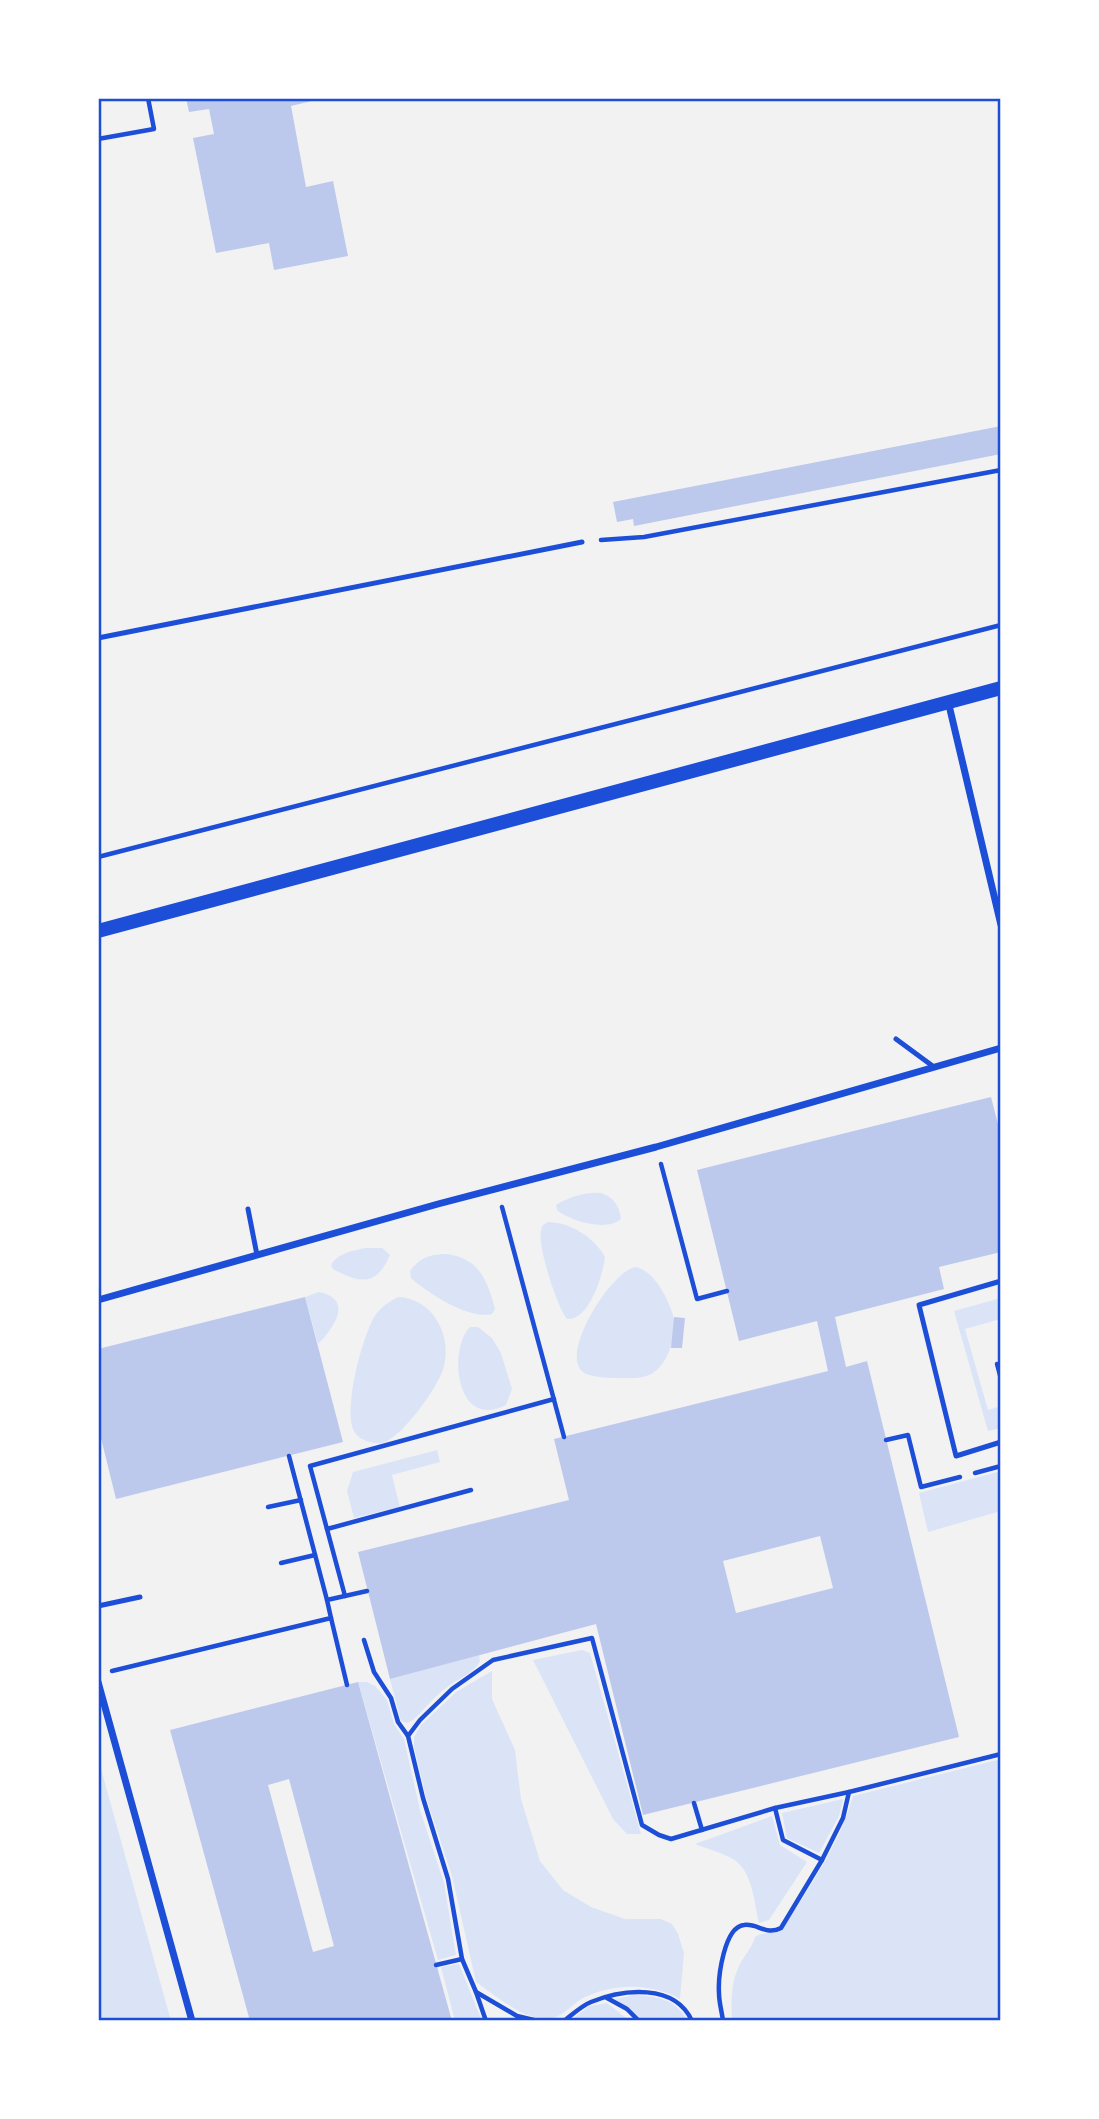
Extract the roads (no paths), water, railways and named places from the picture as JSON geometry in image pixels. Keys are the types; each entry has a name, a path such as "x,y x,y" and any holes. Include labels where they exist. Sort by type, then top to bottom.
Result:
{"main road":[{"path":"98,931 1001,688"}],"street":[{"path":"948,701 1001,926"},
{"path":"98,1300 656,1147 1001,1048"},
{"path":"98,1682 192,2021"}],"lane":[{"path":"98,638 582,542"},
{"path":"896,1039 934,1067"},
{"path":"248,1209 257,1255"},
{"path":"1001,1282 919,1305 956,1456 1001,1442"},
{"path":"98,1606 140,1597"}]}
